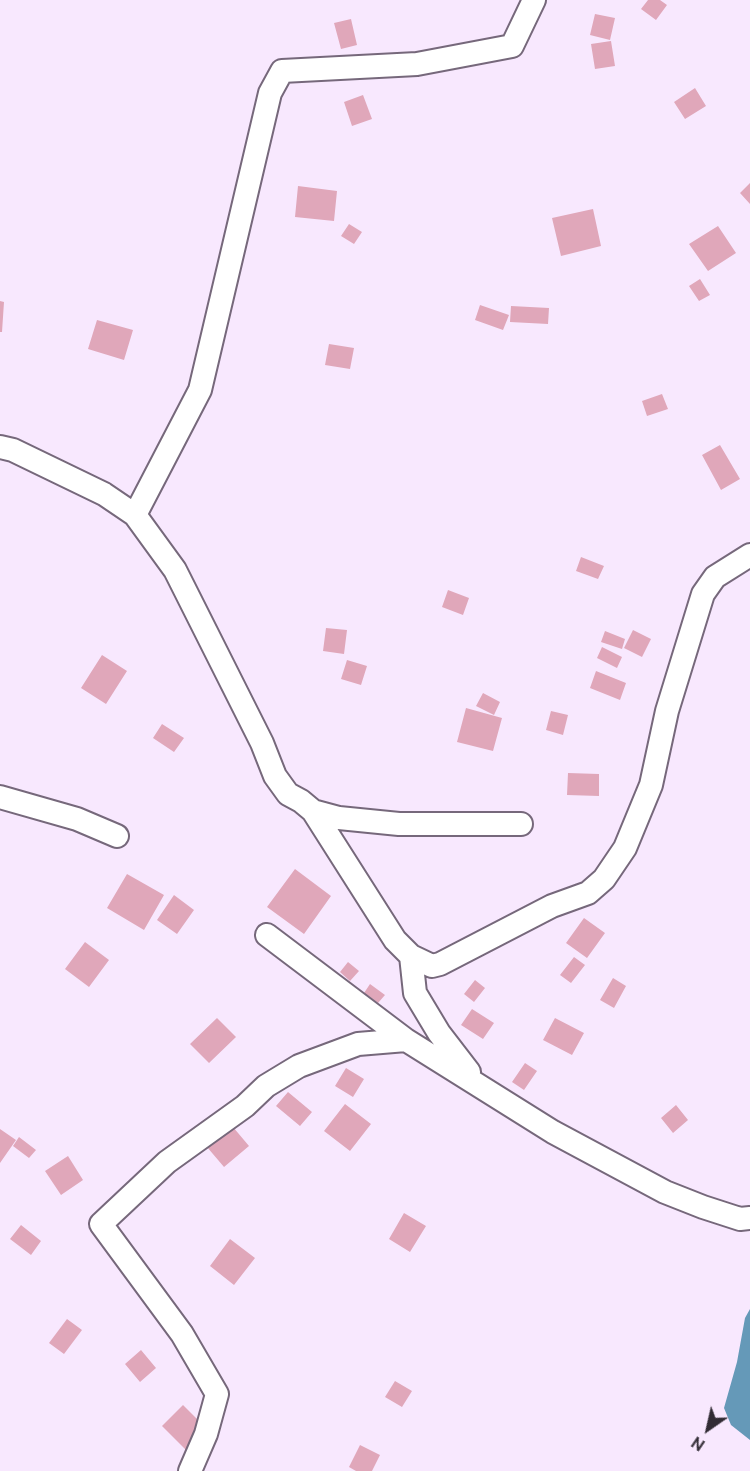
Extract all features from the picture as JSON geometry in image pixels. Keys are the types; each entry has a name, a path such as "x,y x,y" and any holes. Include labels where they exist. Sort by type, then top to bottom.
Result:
{"street":[{"path":"135,514 200,390 270,93 282,70 417,64 512,46 534,0"},
{"path":"0,447 13,450 104,494 135,514 175,570 262,743 275,776 288,794 301,801 313,812 395,940 423,964 440,964 552,906 588,893 604,879 625,848 651,785 667,711 702,594 715,577 750,555"},
{"path":"0,796 76,819 117,836"},
{"path":"313,812 339,818 399,824 521,824"},
{"path":"267,935 406,1040 553,1131 665,1192 703,1208 740,1219 750,1218"},
{"path":"411,956 415,993 439,1033 479,1085"},
{"path":"190,1471 206,1434 217,1394 182,1334 101,1224 167,1162 245,1106 266,1086 299,1066 358,1044 406,1040"}],"water":[{"path":"750,1309 750,1440 731,1425 724,1408 737,1362 745,1318"}],"building":[{"path":"648,0 660,0 667,5 656,20 641,9"},
{"path":"595,14 615,18 610,40 590,35"},
{"path":"351,19 357,45 341,49 334,23"},
{"path":"611,41 615,66 595,69 591,44"},
{"path":"695,88 706,106 685,119 674,102"},
{"path":"363,95 372,119 352,126 344,102"},
{"path":"750,183 750,204 740,193"},
{"path":"298,186 337,191 334,221 295,217"},
{"path":"593,209 601,246 561,256 552,218"},
{"path":"349,224 362,232 354,244 341,236"},
{"path":"718,226 736,253 708,271 689,244"},
{"path":"700,279 710,295 699,301 689,286"},
{"path":"0,301 4,302 2,332 0,332"},
{"path":"480,305 509,315 503,330 475,320"},
{"path":"511,306 549,308 548,324 510,322"},
{"path":"97,320 133,330 124,360 88,349"},
{"path":"329,344 354,348 350,369 325,365"},
{"path":"662,394 668,409 647,416 642,401"},
{"path":"720,445 740,479 721,490 702,455"},
{"path":"581,557 604,566 598,579 576,571"},
{"path":"448,590 469,598 463,615 442,607"},
{"path":"326,628 347,630 344,654 323,651"},
{"path":"633,630 651,639 642,657 624,648"},
{"path":"605,631 625,639 622,649 601,642"},
{"path":"602,647 622,657 617,668 597,658"},
{"path":"102,655 127,671 106,704 81,688"},
{"path":"347,660 367,666 361,685 341,679"},
{"path":"596,671 626,683 620,700 590,688"},
{"path":"483,693 500,702 494,715 476,706"},
{"path":"466,708 502,718 493,751 457,742"},
{"path":"551,711 568,715 563,735 546,730"},
{"path":"162,724 184,738 174,752 153,738"},
{"path":"568,773 599,774 599,796 567,795"},
{"path":"295,869 331,896 304,934 267,907"},
{"path":"127,874 164,895 144,930 107,908"},
{"path":"174,895 194,910 177,934 157,920"},
{"path":"584,918 605,933 587,958 566,943"},
{"path":"85,942 109,960 89,987 65,969"},
{"path":"574,957 585,965 571,983 560,975"},
{"path":"348,962 359,971 350,981 340,972"},
{"path":"613,978 626,986 614,1008 600,1000"},
{"path":"475,980 485,988 474,1002 464,994"},
{"path":"370,984 385,995 378,1003 364,993"},
{"path":"472,1009 494,1023 483,1039 461,1025"},
{"path":"217,1018 236,1037 209,1063 190,1044"},
{"path":"555,1018 584,1033 572,1055 543,1040"},
{"path":"525,1063 537,1071 524,1090 512,1082"},
{"path":"346,1068 364,1079 353,1097 335,1086"},
{"path":"288,1092 312,1112 300,1126 276,1106"},
{"path":"345,1104 371,1124 350,1151 324,1131"},
{"path":"676,1105 688,1120 673,1133 661,1118"},
{"path":"233,1127 249,1146 224,1167 207,1147"},
{"path":"0,1129 16,1140 0,1163"},
{"path":"19,1137 36,1150 29,1158 13,1146"},
{"path":"68,1156 83,1180 61,1195 45,1171"},
{"path":"404,1213 426,1226 410,1252 389,1239"},
{"path":"21,1225 41,1241 31,1255 10,1239"},
{"path":"230,1239 255,1258 234,1285 210,1266"},
{"path":"67,1319 82,1330 64,1354 49,1343"},
{"path":"141,1350 156,1368 140,1382 125,1364"},
{"path":"395,1381 412,1391 402,1407 385,1397"},
{"path":"183,1405 207,1429 186,1450 162,1426"},
{"path":"360,1445 380,1455 372,1471 356,1471 349,1467"}]}
